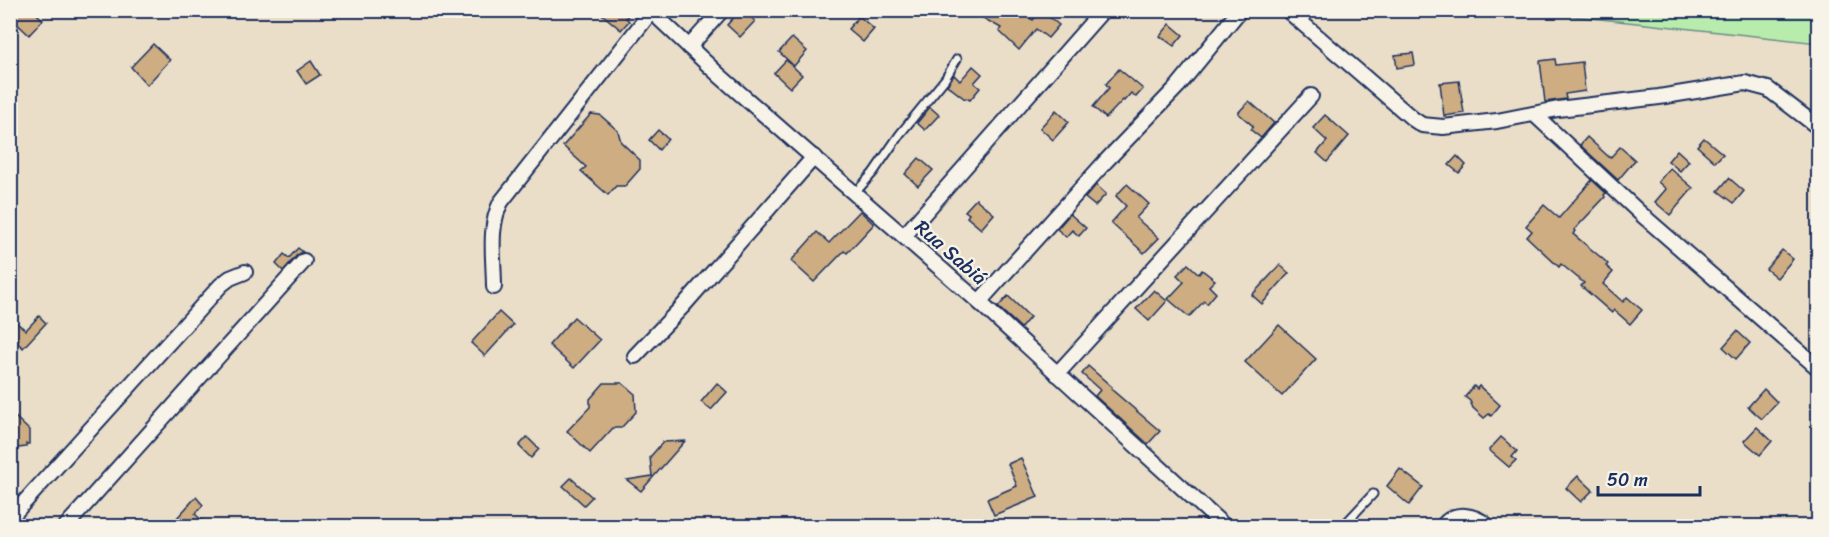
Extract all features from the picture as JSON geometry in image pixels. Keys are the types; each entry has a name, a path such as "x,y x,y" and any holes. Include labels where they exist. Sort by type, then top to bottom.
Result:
{"street":[{"path":"689,47 722,10"},
{"path":"904,236 1102,10"},
{"path":"979,302 1105,162 1178,86 1240,10"},
{"path":"1287,10 1422,125 1443,127 1497,122 1534,114 1745,83 1768,89 1782,97 1818,127"},
{"path":"494,287 493,228 495,214 501,202 651,11"},
{"name":"Rua Sabiá","path":"651,11 979,302 1224,526"},
{"path":"1057,374 1311,96"},
{"path":"1534,114 1641,214 1818,368"},
{"path":"635,356 683,306 814,157"},
{"path":"66,526 304,261"},
{"path":"10,518 216,290 230,278 245,272"},
{"path":"1443,526 1455,517 1466,516 1480,519 1488,526"}],"lane":[{"path":"855,193 945,79 957,59"},
{"path":"1343,526 1373,495"}],"green space":[{"path":"1527,11 1818,11 1818,43"}],"building":[{"path":"10,10 33,10 43,20 29,35 10,17"},
{"path":"597,10 632,10 626,18 629,21 621,30"},
{"path":"731,10 743,10 755,21 740,37 727,25 734,17 730,13"},
{"path":"988,10 1017,10 1033,20 1041,10 1059,25 1048,38 1036,29 1019,50 999,31 1001,28 983,18"},
{"path":"859,16 874,29 863,42 848,29"},
{"path":"1170,24 1183,35 1174,46 1160,36"},
{"path":"792,38 807,51 794,66 779,52"},
{"path":"153,44 170,60 147,85 131,67"},
{"path":"1413,53 1415,65 1397,68 1395,55"},
{"path":"1555,59 1556,65 1582,62 1585,91 1565,94 1566,99 1545,102 1540,61"},
{"path":"786,60 802,75 790,88 774,73"},
{"path":"311,61 320,75 306,84 297,71"},
{"path":"973,66 982,74 974,83 980,88 970,100 965,99 947,85 954,75 960,81"},
{"path":"1119,69 1143,89 1136,97 1131,93 1106,118 1093,107 1109,88 1106,84"},
{"path":"1459,81 1464,113 1444,116 1440,83"},
{"path":"1249,101 1274,123 1261,138 1251,130 1253,126 1238,113"},
{"path":"930,107 939,115 925,130 917,123"},
{"path":"1056,110 1069,122 1053,140 1040,128"},
{"path":"591,114 600,115 618,131 621,142 640,160 640,169 625,186 616,186 608,195 581,171 586,167 563,146"},
{"path":"1325,115 1349,136 1327,162 1317,153 1327,141 1313,128"},
{"path":"658,130 668,139 659,150 649,140"},
{"path":"1587,137 1610,158 1620,147 1635,160 1618,180 1580,145"},
{"path":"1704,138 1723,154 1715,162 1697,146"},
{"path":"1677,150 1689,161 1680,171 1668,161"},
{"path":"1457,156 1466,165 1459,173 1449,165"},
{"path":"919,158 933,170 918,186 905,174"},
{"path":"1670,168 1693,188 1670,215 1655,202 1666,189 1658,182"},
{"path":"1729,178 1744,191 1734,203 1718,191"},
{"path":"1592,180 1606,193 1605,197 1574,230 1573,234 1604,260 1608,264 1606,266 1613,272 1603,284 1623,302 1627,297 1642,310 1630,324 1614,310 1612,313 1581,286 1584,283 1561,264 1559,267 1527,237 1532,231 1526,226 1544,205 1559,218"},
{"path":"1127,184 1149,204 1136,218 1159,238 1144,253 1111,223 1126,206 1116,196"},
{"path":"1096,185 1106,194 1095,206 1085,198"},
{"path":"976,199 994,214 981,229 967,217 969,214 965,211"},
{"path":"860,211 874,224 847,253 844,251 814,282 791,261 817,232 829,243"},
{"path":"1070,214 1086,228 1079,236 1072,230 1066,237 1057,229"},
{"path":"298,248 303,252 297,255 283,271 276,264 284,254 289,258"},
{"path":"1782,250 1793,259 1777,278 1766,269"},
{"path":"1188,264 1199,274 1202,270 1215,280 1209,286 1216,293 1207,304 1204,301 1189,317 1168,299 1184,282 1177,275"},
{"path":"1280,265 1289,273 1262,304 1252,295"},
{"path":"1154,290 1167,301 1149,321 1136,309"},
{"path":"1008,296 1030,317 1021,328 998,307"},
{"path":"499,312 513,325 485,356 471,343"},
{"path":"39,316 46,323 23,348 17,342 19,339 10,332 10,318 26,330"},
{"path":"574,317 600,340 574,368 549,345"},
{"path":"1279,325 1316,359 1282,396 1245,362"},
{"path":"1737,331 1750,343 1736,359 1723,347"},
{"path":"1088,366 1160,431 1148,444 1095,396 1100,390 1082,374"},
{"path":"604,383 622,383 635,394 636,412 621,428 613,428 590,453 567,431 590,407 590,399"},
{"path":"717,383 727,392 711,410 701,402"},
{"path":"1474,386 1477,389 1479,386 1500,405 1491,416 1489,414 1484,418 1465,397"},
{"path":"1764,389 1777,402 1762,419 1748,407"},
{"path":"10,412 29,430 29,444 26,444 26,447 10,449"},
{"path":"1757,427 1772,441 1760,455 1744,441"},
{"path":"527,437 539,449 531,458 519,446"},
{"path":"1501,437 1517,451 1512,457 1516,460 1509,467 1489,450"},
{"path":"685,441 641,491 627,480 652,476 650,457 663,442"},
{"path":"1021,458 1038,497 994,515 987,499 1017,486 1008,464"},
{"path":"1400,469 1423,487 1409,505 1387,486"},
{"path":"1578,476 1593,490 1581,502 1566,488"},
{"path":"571,478 592,497 584,505 563,486"},
{"path":"196,497 203,505 195,514 208,526 184,526 176,519"}]}
